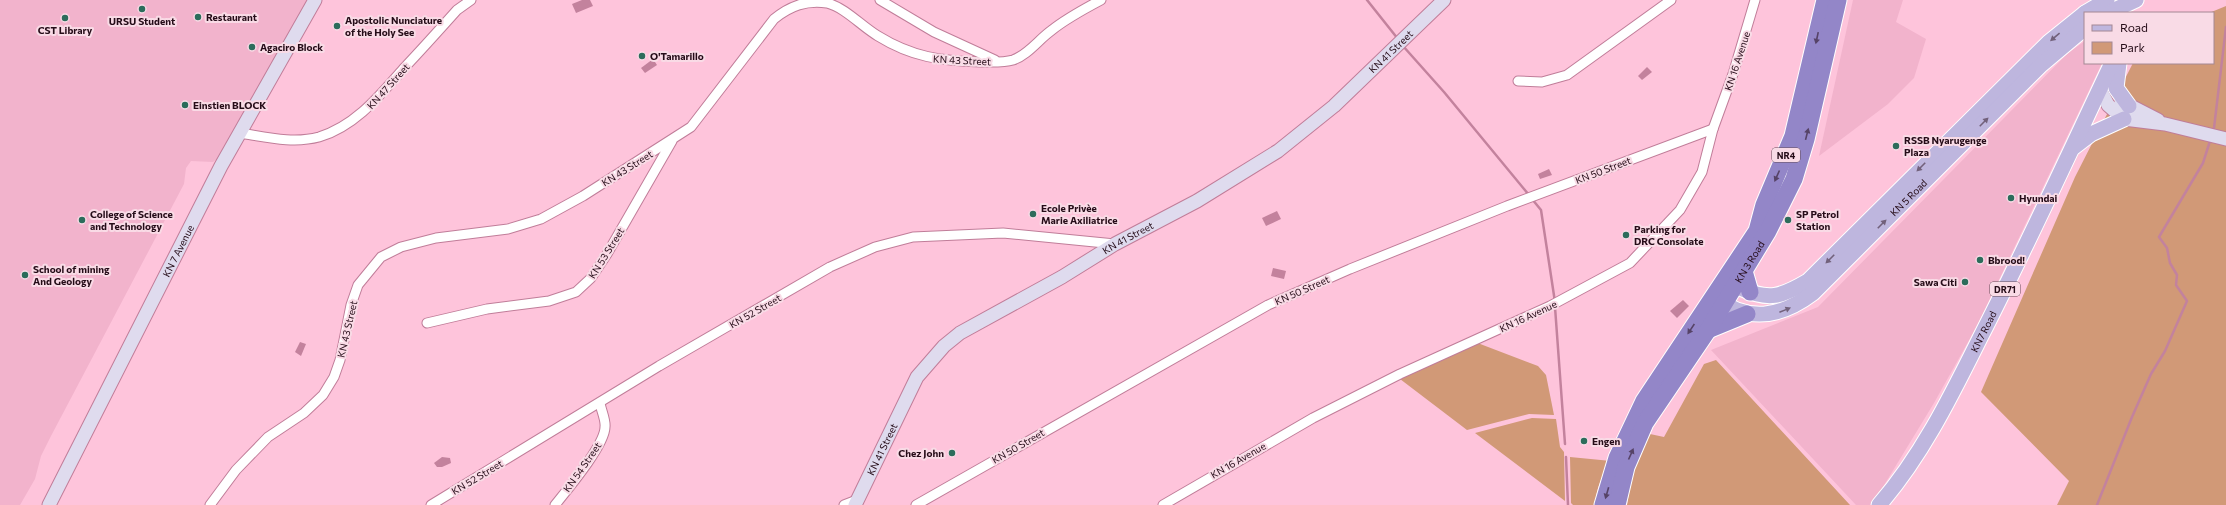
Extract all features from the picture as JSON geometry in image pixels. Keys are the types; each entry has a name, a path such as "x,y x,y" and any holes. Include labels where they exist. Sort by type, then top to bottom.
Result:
{"highway":[{"name":"KN 3 Road","path":"1737,285 1764,205 1793,136 1824,0"},
{"name":"KN 3 Road","path":"1603,505 1616,458 1637,414 1718,300 1737,285 1768,231 1794,179 1806,139 1838,0"},
{"name":"KN 3 Road","path":"1617,505 1626,466 1645,423 1708,330 1718,300"},
{"path":"1708,330 1747,314"}],"main road":[{"name":"KN 7 Avenue","path":"49,505 205,196 315,0"},
{"name":"KN 41 Street","path":"856,502 917,377 944,346 960,333 1062,277 1115,244 1197,201 1278,151 1334,106 1444,0"},
{"name":"KN 5 Road","path":"2090,12 2136,0"},
{"path":"2135,12 2141,0"},
{"name":"KN 5 Road","path":"1737,285 1772,297 1793,290 1808,281 2049,42 2084,14"},
{"name":"KN 5 Road","path":"1718,300 1747,314 1779,312 1800,303 1813,293 2041,65 2084,29"},
{"name":"KN7 Road","path":"1880,505 1901,477 1941,413 2002,294 2112,64"},
{"path":"2119,64 2116,88 2127,112"},
{"path":"2100,89 2108,105 2165,124 2226,139"},
{"path":"2072,149 2091,134 2127,112"}],"street":[{"name":"KN 47 Street","path":"240,133 270,138 296,140 319,137 341,127 367,110 457,10 471,0"},
{"path":"880,0 934,32 1001,63"},
{"name":"KN 43 Street","path":"210,505 236,470 268,437 304,413 323,395 334,377 338,366 351,305 358,286 381,257 402,247 436,238 508,229 541,220 672,141 691,127 774,19 787,9 801,3 814,1 828,4 841,10 884,39 924,58 955,62 1001,63 1013,60 1070,17 1101,0"},
{"path":"1518,81 1542,82 1567,75 1671,0"},
{"name":"KN 16 Avenue","path":"1163,505 1313,418 1400,374 1550,306 1630,263 1680,210 1702,172 1713,129 1733,74 1755,0"},
{"name":"KN 50 Street","path":"916,505 1268,305 1350,269 1500,209 1713,129"},
{"name":"KN 53 Street","path":"427,323 487,309 549,301 576,292 591,278 607,254 672,141"},
{"name":"KN 52 Street","path":"431,505 830,267 875,247 913,237 1003,233 1115,244"},
{"name":"KN 54 Street","path":"555,505 585,466 602,438 606,428 600,403"},
{"path":"844,505 856,502"}],"shaded area":[{"name":"College of Science and Technology","path":"0,0 307,0 221,156 213,162 191,161 186,168 184,184 51,436 41,456 35,479 20,505 0,505"},
{"path":"582,0 590,0 593,6 576,13 572,4"},
{"path":"1853,0 1903,0 1896,22 1926,39 1914,78 1888,104 1819,156"},
{"path":"2084,42 2084,64 2102,64 1977,326 1934,403 1872,505 1856,505 1711,350 1818,307 2068,53"},
{"path":"653,59 657,65 645,73 641,68"},
{"path":"1647,67 1652,72 1642,80 1638,76"},
{"path":"1549,169 1552,175 1540,179 1538,174"},
{"path":"1277,211 1281,219 1266,226 1262,218"},
{"path":"1273,268 1286,271 1284,279 1271,276"},
{"path":"1683,300 1689,306 1677,318 1670,311"},
{"path":"300,342 306,344 301,356 295,352"},
{"path":"442,457 450,458 451,463 442,467 437,467 434,463"}],"green space":[{"path":"2226,6 2226,505 2057,505 2069,481 1981,392 2075,177 2132,64 2214,64 2214,12 2211,12"},
{"path":"1475,342 1538,366 1546,375 1554,415 1529,414 1467,430 1400,379"},
{"path":"1716,360 1850,505 1627,505 1633,468 1650,434 1664,437 1704,364"},
{"path":"1532,418 1556,419 1560,447 1564,452 1565,501 1475,433"},
{"path":"1570,457 1611,461 1598,488 1596,505 1573,505 1571,503"}],"waterway":[{"path":"1367,0 1398,39"},
{"path":"2214,128 2226,27"},
{"path":"1403,46 1444,92 1529,195"},
{"path":"2097,505 2132,417 2151,374 2165,351 2187,301 2176,285 2177,275 2170,263 2167,248 2159,237 2203,163 2210,141"},
{"path":"1532,199 1541,210 1555,302"},
{"path":"1555,307 1565,444"},
{"path":"1566,457 1568,505"}],"place":[{"name":"URSU Student","path":"142,9"},
{"name":"Restaurant","path":"198,17"},
{"name":"CST Library","path":"65,18"},
{"name":"Apostolic Nunciature of the Holy See","path":"337,26"},
{"name":"Agaciro Block","path":"252,47"},
{"name":"O'Tamarillo","path":"642,56"},
{"name":"Einstien BLOCK","path":"185,105"},
{"name":"RSSB Nyarugenge Plaza","path":"1896,146"},
{"name":"Hyundai","path":"2011,198"},
{"name":"Ecole Privèe Marie Axiliatrice","path":"1033,214"},
{"name":"College of Science and Technology","path":"82,220"},
{"name":"SP Petrol Station","path":"1788,220"},
{"name":"Parking for DRC Consolate","path":"1626,235"},
{"name":"Bbrood!","path":"1980,260"},
{"name":"School of mining And Geology","path":"25,275"},
{"name":"Sawa Citi","path":"1965,282"},
{"name":"Engen","path":"1584,441"},
{"name":"Chez John","path":"952,453"}]}
